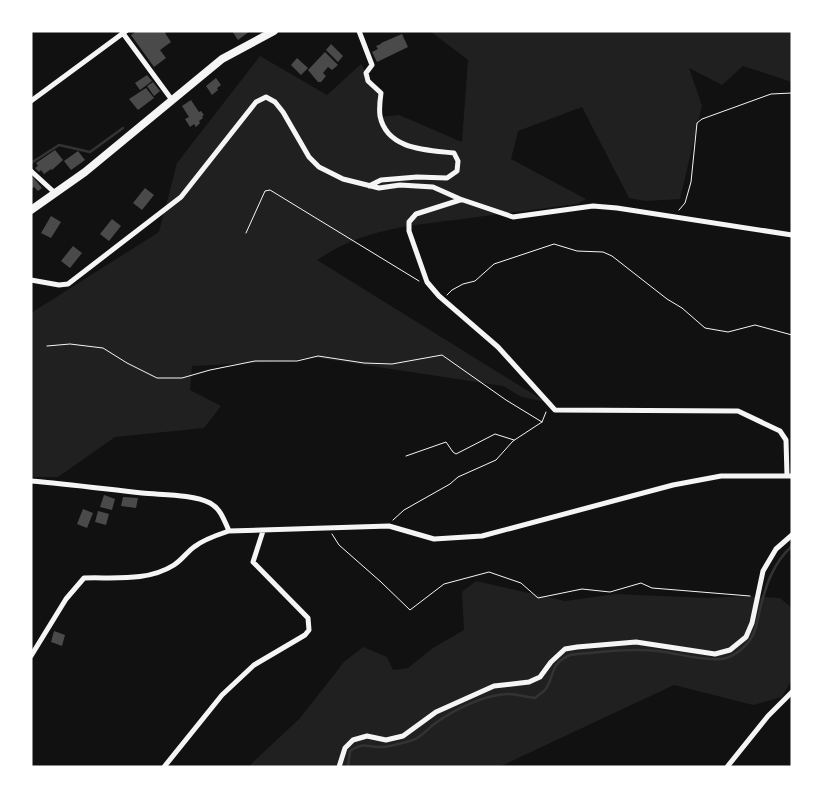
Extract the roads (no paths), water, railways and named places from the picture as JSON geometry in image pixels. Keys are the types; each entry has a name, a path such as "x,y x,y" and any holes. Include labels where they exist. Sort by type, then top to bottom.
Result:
{"main road":[{"path":"31,210 85,172 222,59 274,31"}],"street":[{"path":"359,31 372,65 366,73 368,81 381,93 380,117 387,131 394,140 405,145 454,153 458,162 457,171 446,178 417,177 381,180 369,186"},
{"path":"31,101 123,32 172,100"},
{"path":"31,280 60,285 68,284 181,197 256,102 266,97 275,102 283,112 309,157 319,167 344,179 369,186 379,188 400,185 433,187 460,199 513,217 593,206 673,216 792,235"},
{"path":"31,171 55,193"},
{"path":"31,656 66,599 84,578 140,578 156,574 175,565 195,546 229,531 389,526 434,540 482,536 673,485 721,476 789,476 786,440 780,431 738,411 555,410 498,347 443,299 427,282 409,231 409,222 416,214 460,199"},
{"path":"31,481 189,498 210,503 221,512 229,531"},
{"path":"164,767 222,695 254,665 306,635 309,630 308,618 253,562 263,530"},
{"path":"339,767 345,748 353,740 367,736 386,740 403,736 436,712 494,686 529,682 540,677 551,662 565,650 577,646 636,642 715,654 730,650 746,637 752,622 763,571 776,549 792,535"},
{"path":"727,767 768,716 792,692"}],"waterway":[{"path":"31,163 59,145 90,152 123,128"},
{"path":"348,767 350,751 355,748 359,746 387,747 413,740 444,717 478,700 508,694 535,698 545,690 558,663 570,655 646,650 705,659 721,659 731,656 744,647 753,635 771,575 785,553 792,546"}]}
